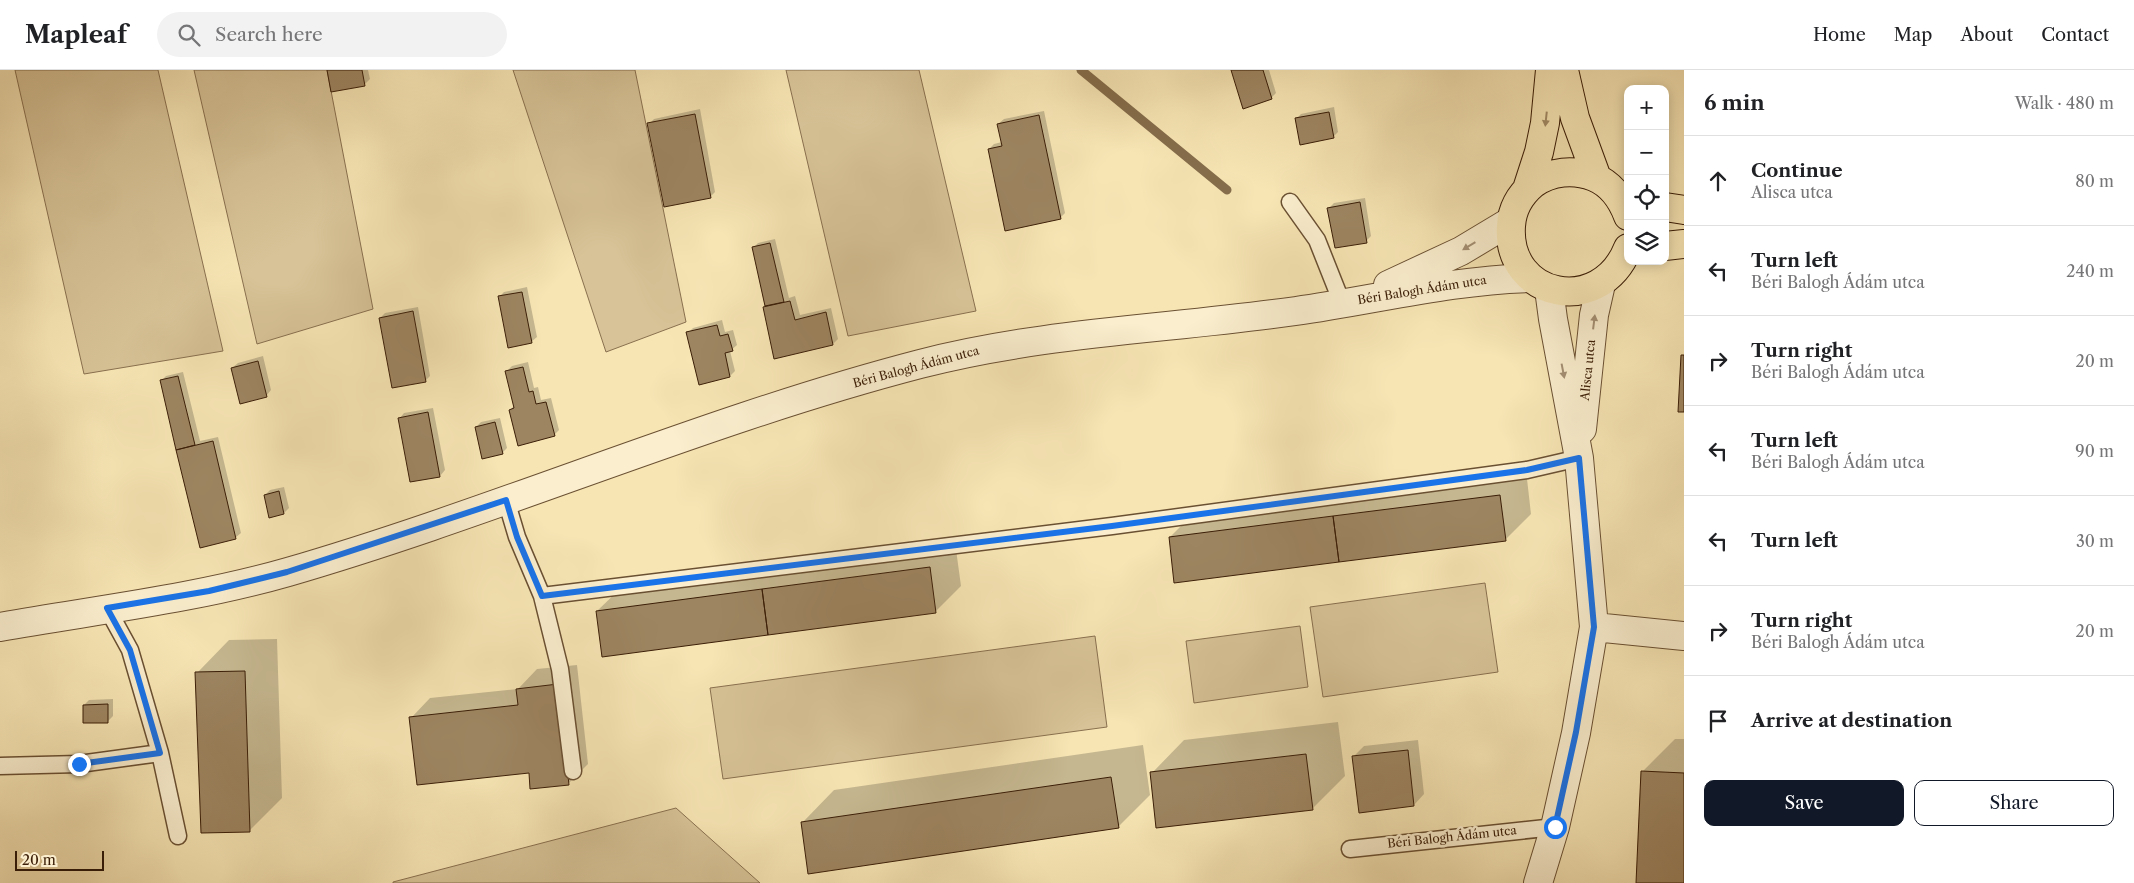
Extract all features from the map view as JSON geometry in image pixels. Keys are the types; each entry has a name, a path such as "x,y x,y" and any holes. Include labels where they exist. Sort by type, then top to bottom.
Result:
{"main road":[{"path":"1550,70 1545,123 1539,152 1527,189 1514,209 1511,221 1510,237 1513,252 1521,266 1540,283 1576,292 1601,284 1617,270 1624,259"},
{"path":"1564,70 1575,118 1597,178"},
{"path":"1527,189 1549,176 1560,172 1573,172 1597,178 1624,202"},
{"path":"1669,208 1684,210"},
{"path":"1669,246 1684,244"}],"street":[{"name":"Béri Balogh Ádám utca","path":"1342,303 1408,277 1461,251 1511,221"},
{"name":"Béri Balogh Ádám utca","path":"0,626 209,591 287,572 860,380 981,349 1297,311 1477,280 1540,283"},
{"name":"Alisca utca","path":"1538,883 1555,827 1576,732 1594,627 1579,458 1553,319 1540,283"},
{"name":"Alisca utca","path":"1579,458 1594,315 1601,284"},
{"path":"1594,627 1684,636"}],"lane":[{"path":"1290,202 1317,240 1342,303"},
{"path":"542,596 1112,526 1527,470 1579,458"},
{"path":"506,500 517,537 542,596 560,669 573,770"},
{"path":"107,608 130,650 160,753 178,836"},
{"path":"0,766 79,764 160,753"},
{"name":"Béri Balogh Ádám utca","path":"1350,849 1555,827"}],"shaded area":[{"path":"15,70 158,70 223,351 84,374"},
{"path":"194,70 327,70 373,309 257,344"},
{"path":"513,70 635,70 686,322 606,352"},
{"path":"786,70 919,70 976,311 848,336"},
{"path":"1485,583 1498,672 1323,697 1310,607"},
{"path":"1300,626 1308,687 1194,703 1186,641"},
{"path":"1095,636 1107,727 723,779 710,688"},
{"path":"676,808 760,883 393,883 393,882"}],"building":[{"path":"327,70 362,70 365,86 331,92"},
{"path":"1231,70 1263,70 1272,99 1243,109"},
{"path":"1329,112 1334,138 1300,145 1295,118"},
{"path":"695,114 711,198 664,207 647,123"},
{"path":"1039,115 1061,219 1005,231 988,149 1002,146 997,124"},
{"path":"1360,202 1367,243 1335,248 1327,208"},
{"path":"770,243 784,302 765,306 752,247"},
{"path":"522,292 532,343 508,348 498,296"},
{"path":"790,301 795,320 826,312 833,345 774,359 763,307"},
{"path":"413,311 426,382 392,388 379,318"},
{"path":"717,325 720,336 728,334 733,351 725,353 730,377 699,385 686,332"},
{"path":"1681,355 1684,355 1684,412 1678,412"},
{"path":"258,361 267,397 240,404 231,368"},
{"path":"523,367 529,392 533,391 536,404 546,402 555,436 518,446 509,410 514,408 505,371"},
{"path":"178,376 195,445 176,450 160,380"},
{"path":"428,412 440,477 410,482 398,418"},
{"path":"495,422 503,454 482,459 475,427"},
{"path":"213,441 236,539 200,548 176,450"},
{"path":"279,491 284,514 269,518 264,495"},
{"path":"1500,495 1506,541 1339,562 1333,516"},
{"path":"1333,516 1339,562 1174,583 1169,537"},
{"path":"930,567 936,613 768,635 762,589"},
{"path":"762,589 768,635 602,657 596,611"},
{"path":"245,671 250,832 201,833 195,672"},
{"path":"558,684 569,785 530,789 529,773 417,785 409,717 518,705 516,689"},
{"path":"108,704 108,723 83,723 83,705"},
{"path":"1408,750 1414,806 1359,813 1352,756"},
{"path":"1306,754 1313,810 1156,828 1150,772"},
{"path":"1641,771 1684,773 1684,883 1636,883"},
{"path":"1111,777 1119,828 808,874 801,822"}],"waterway":[{"path":"1081,70 1227,190"}],"route":[{"path":"79,764 160,753 130,650 107,608 209,591 287,572 506,500 517,537 542,596 1112,526 1527,470 1579,458 1594,627 1576,732 1555,827"}]}
